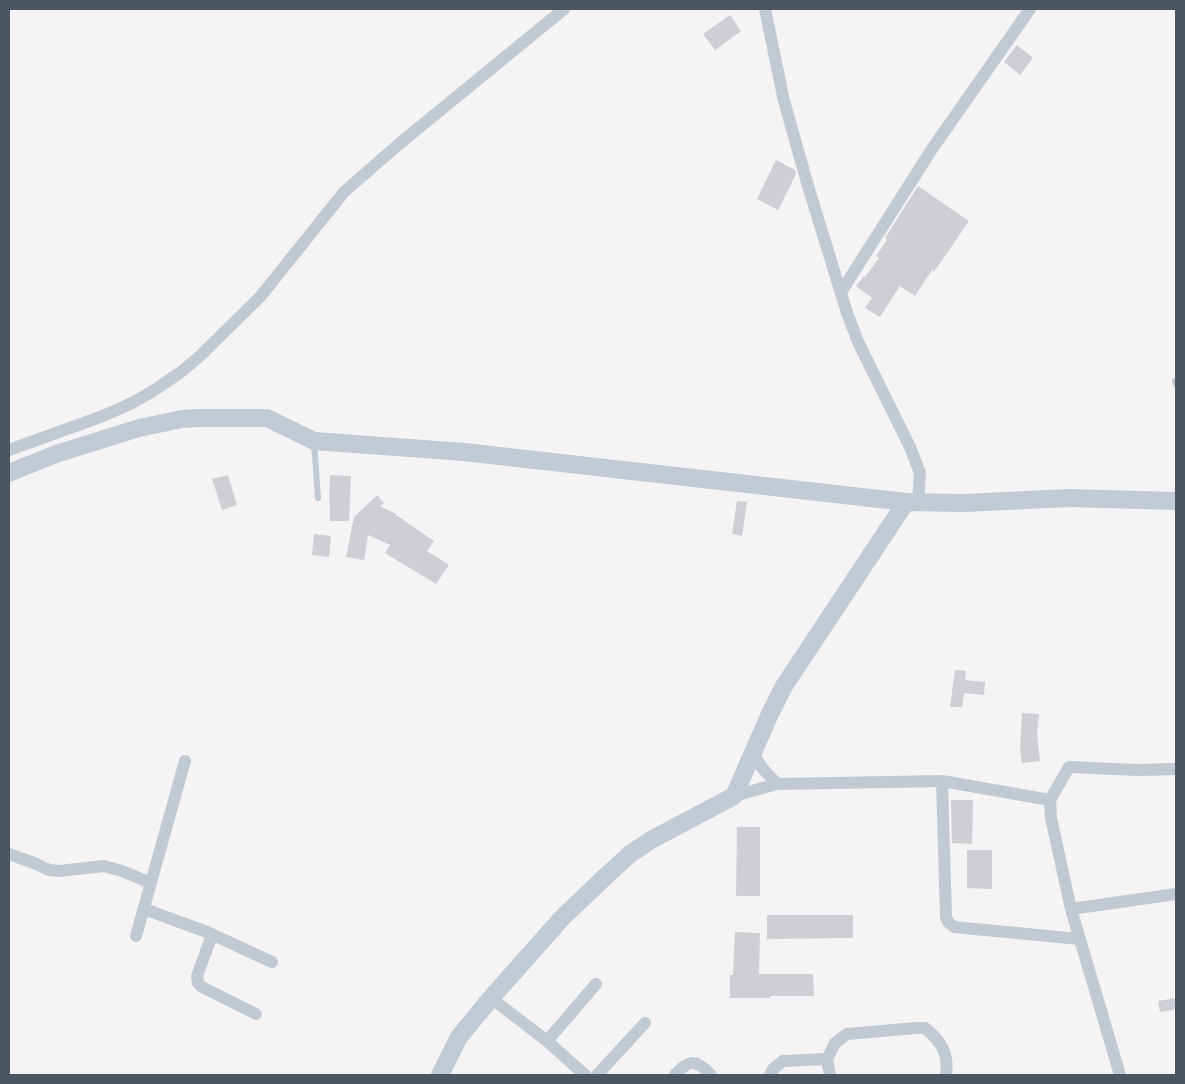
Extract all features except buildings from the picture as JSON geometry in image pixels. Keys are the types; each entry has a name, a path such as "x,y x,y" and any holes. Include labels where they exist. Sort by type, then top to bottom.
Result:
{"street":[{"path":"9,450 102,416 153,391 181,372 260,297 344,192 399,144 564,9"},
{"path":"734,796 784,686 912,502 920,473 910,447 859,344 841,292 787,110 765,9"},
{"path":"841,292 932,149 1030,9"},
{"path":"9,473 56,454 139,428 182,419 225,417 267,418 314,441 464,452 912,502 965,503 1068,498 1176,500"},
{"path":"752,753 777,784"},
{"path":"136,936 185,761"},
{"path":"1120,1075 1071,909 1050,818 1050,800 1069,767 1138,770 1176,769"},
{"path":"942,781 946,917 948,922 954,926 1079,939"},
{"path":"440,1075 459,1037 562,918 630,854 651,840 734,796 777,784 942,781 1050,800"},
{"path":"9,854 34,862 49,870 58,871 104,866 151,883"},
{"path":"1071,909 1176,894"},
{"path":"144,909 212,935 272,962"},
{"path":"212,935 197,976 198,982 202,987 256,1014"},
{"path":"547,1041 596,984"},
{"path":"491,998 547,1041 585,1075"},
{"path":"598,1075 645,1023"},
{"path":"830,1075 827,1059 835,1043 847,1034 925,1028 940,1042 946,1055 946,1075"},
{"path":"770,1075 783,1061 827,1059"},
{"path":"676,1075 684,1065 690,1062 704,1067 711,1075"}],"lane":[{"path":"314,441 318,498"}]}
